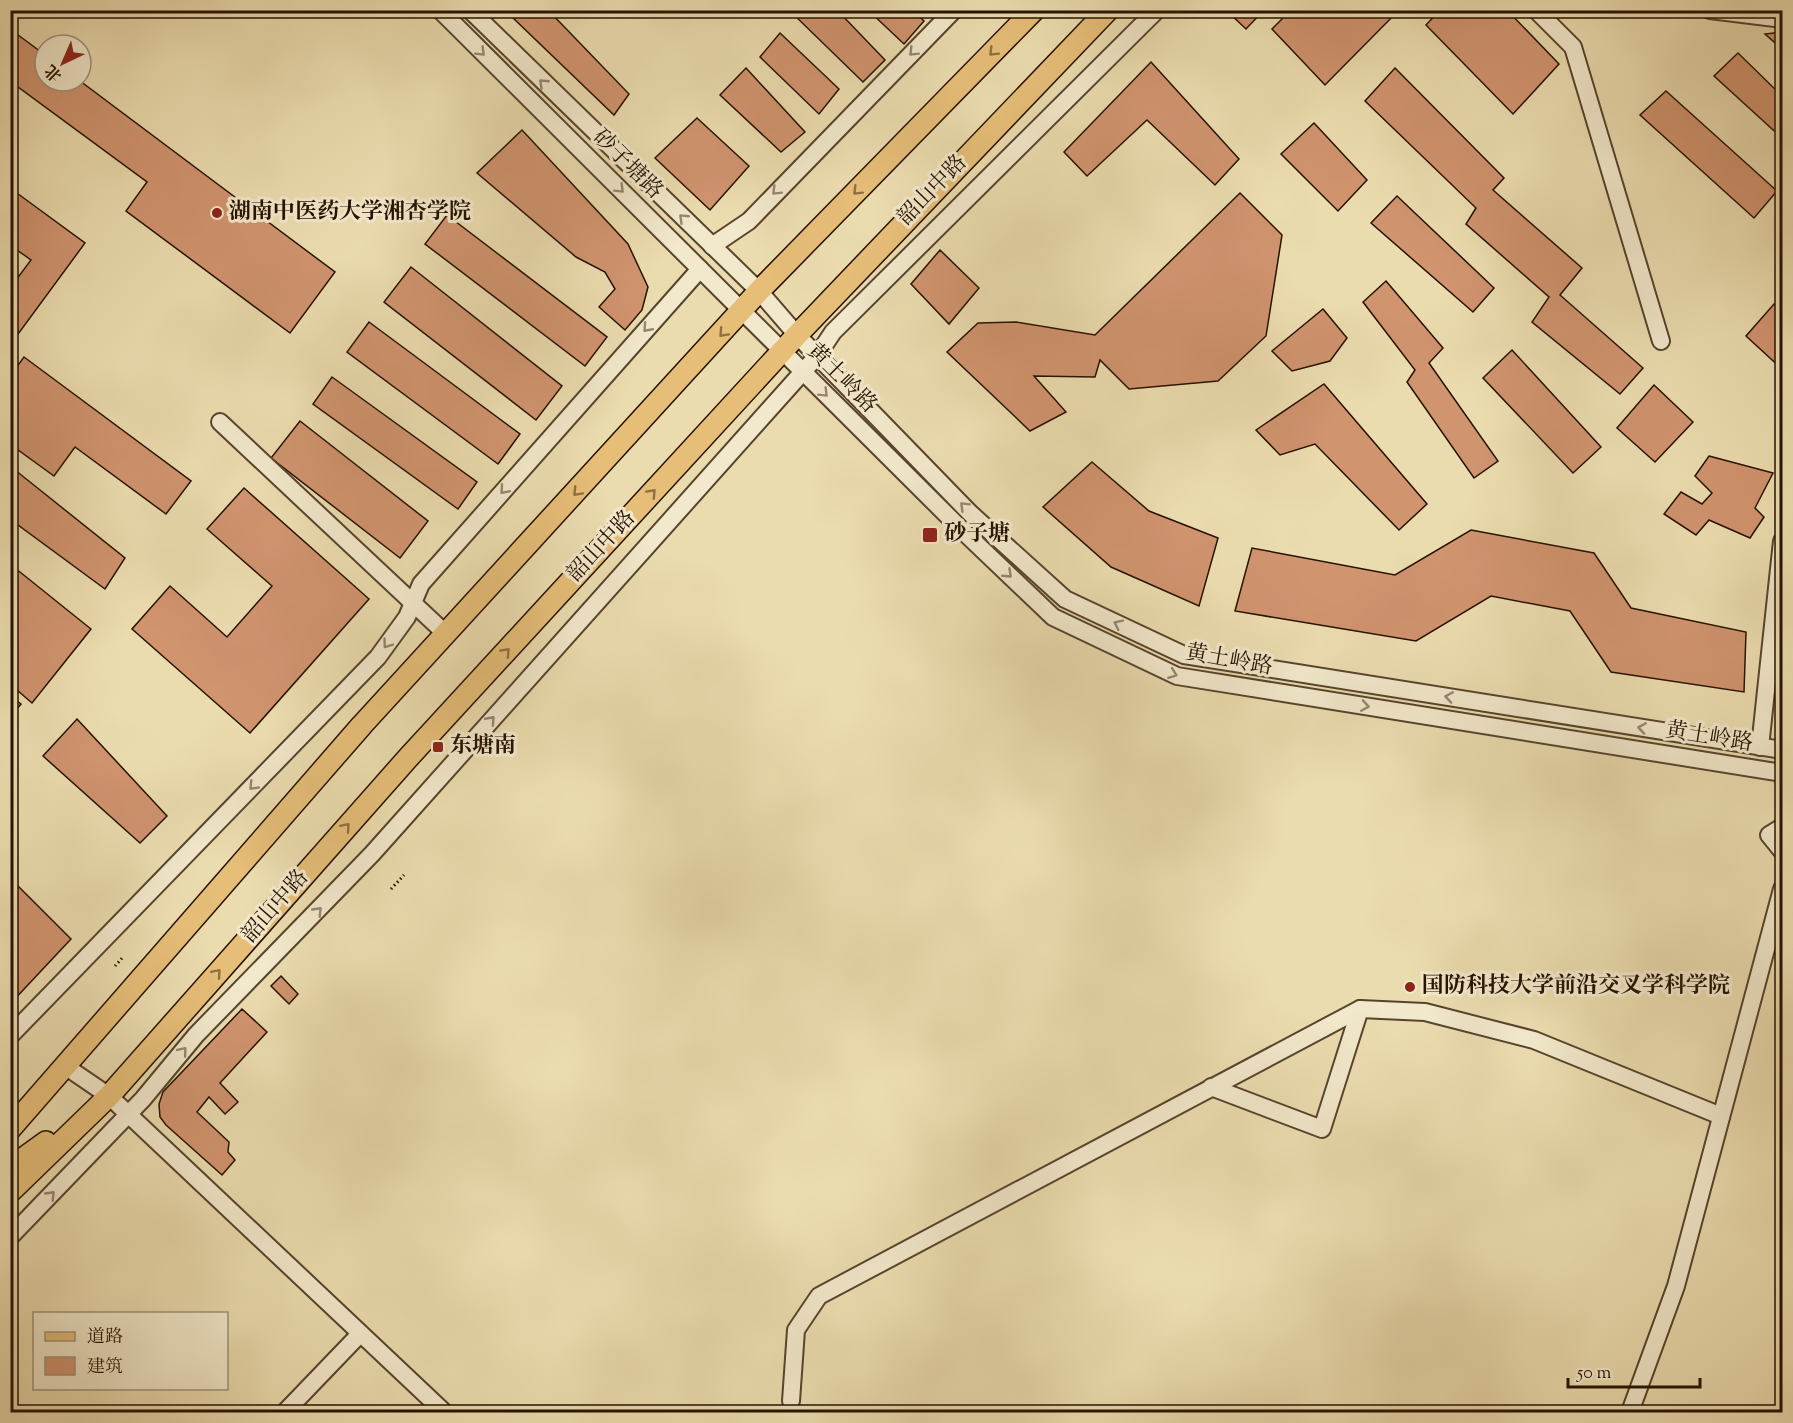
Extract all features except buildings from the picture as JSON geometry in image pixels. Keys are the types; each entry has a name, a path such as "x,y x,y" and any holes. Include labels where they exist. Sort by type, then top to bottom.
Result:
{"main road":[{"path":"10,1129 362,725 759,291 1034,10"},
{"name":"韶山中路","path":"10,1192 109,1096 407,759 783,352 796,335 1108,10"},
{"path":"10,1115 65,1066"},
{"name":"韶山中路","path":"10,1168 109,1096"}],"street":[{"name":"砂子塘路","path":"440,10 783,352"},
{"name":"砂子塘路","path":"470,10 759,291 796,335"},
{"path":"712,246 749,221 954,10"},
{"path":"10,1237 128,1114 196,1035 372,854 817,356 833,332 1157,10"},
{"path":"1536,10 1573,47 1660,341"},
{"path":"1710,10 1782,19"},
{"path":"10,1036 378,657 407,617 421,584 700,269"},
{"name":"黄土岭路","path":"796,335 970,513 1065,598 1184,655 1782,750"},
{"name":"黄土岭路","path":"783,352 965,533 1053,616 1177,676 1782,773"},
{"path":"219,422 446,634"},
{"path":"1760,747 1778,632 1782,542"},
{"path":"1782,827 1769,835 1782,850"},
{"path":"1630,1413 1676,1286 1782,890"},
{"path":"790,1401 796,1330 819,1296 1360,1009 1425,1012 1534,1040 1721,1116"},
{"path":"1211,1088 1322,1129 1360,1009"},
{"path":"65,1066 109,1096 444,1413"},
{"path":"285,1413 359,1335"}],"path":[{"path":"391,889 404,875"},
{"path":"115,966 123,957"}],"place":[{"name":"湖南中医药大学湘杏学院","path":"217,213"},
{"name":"砂子塘","path":"930,535"},
{"name":"东塘南","path":"438,747"},
{"name":"国防科技大学前沿交叉学科学院","path":"1410,987"}]}
